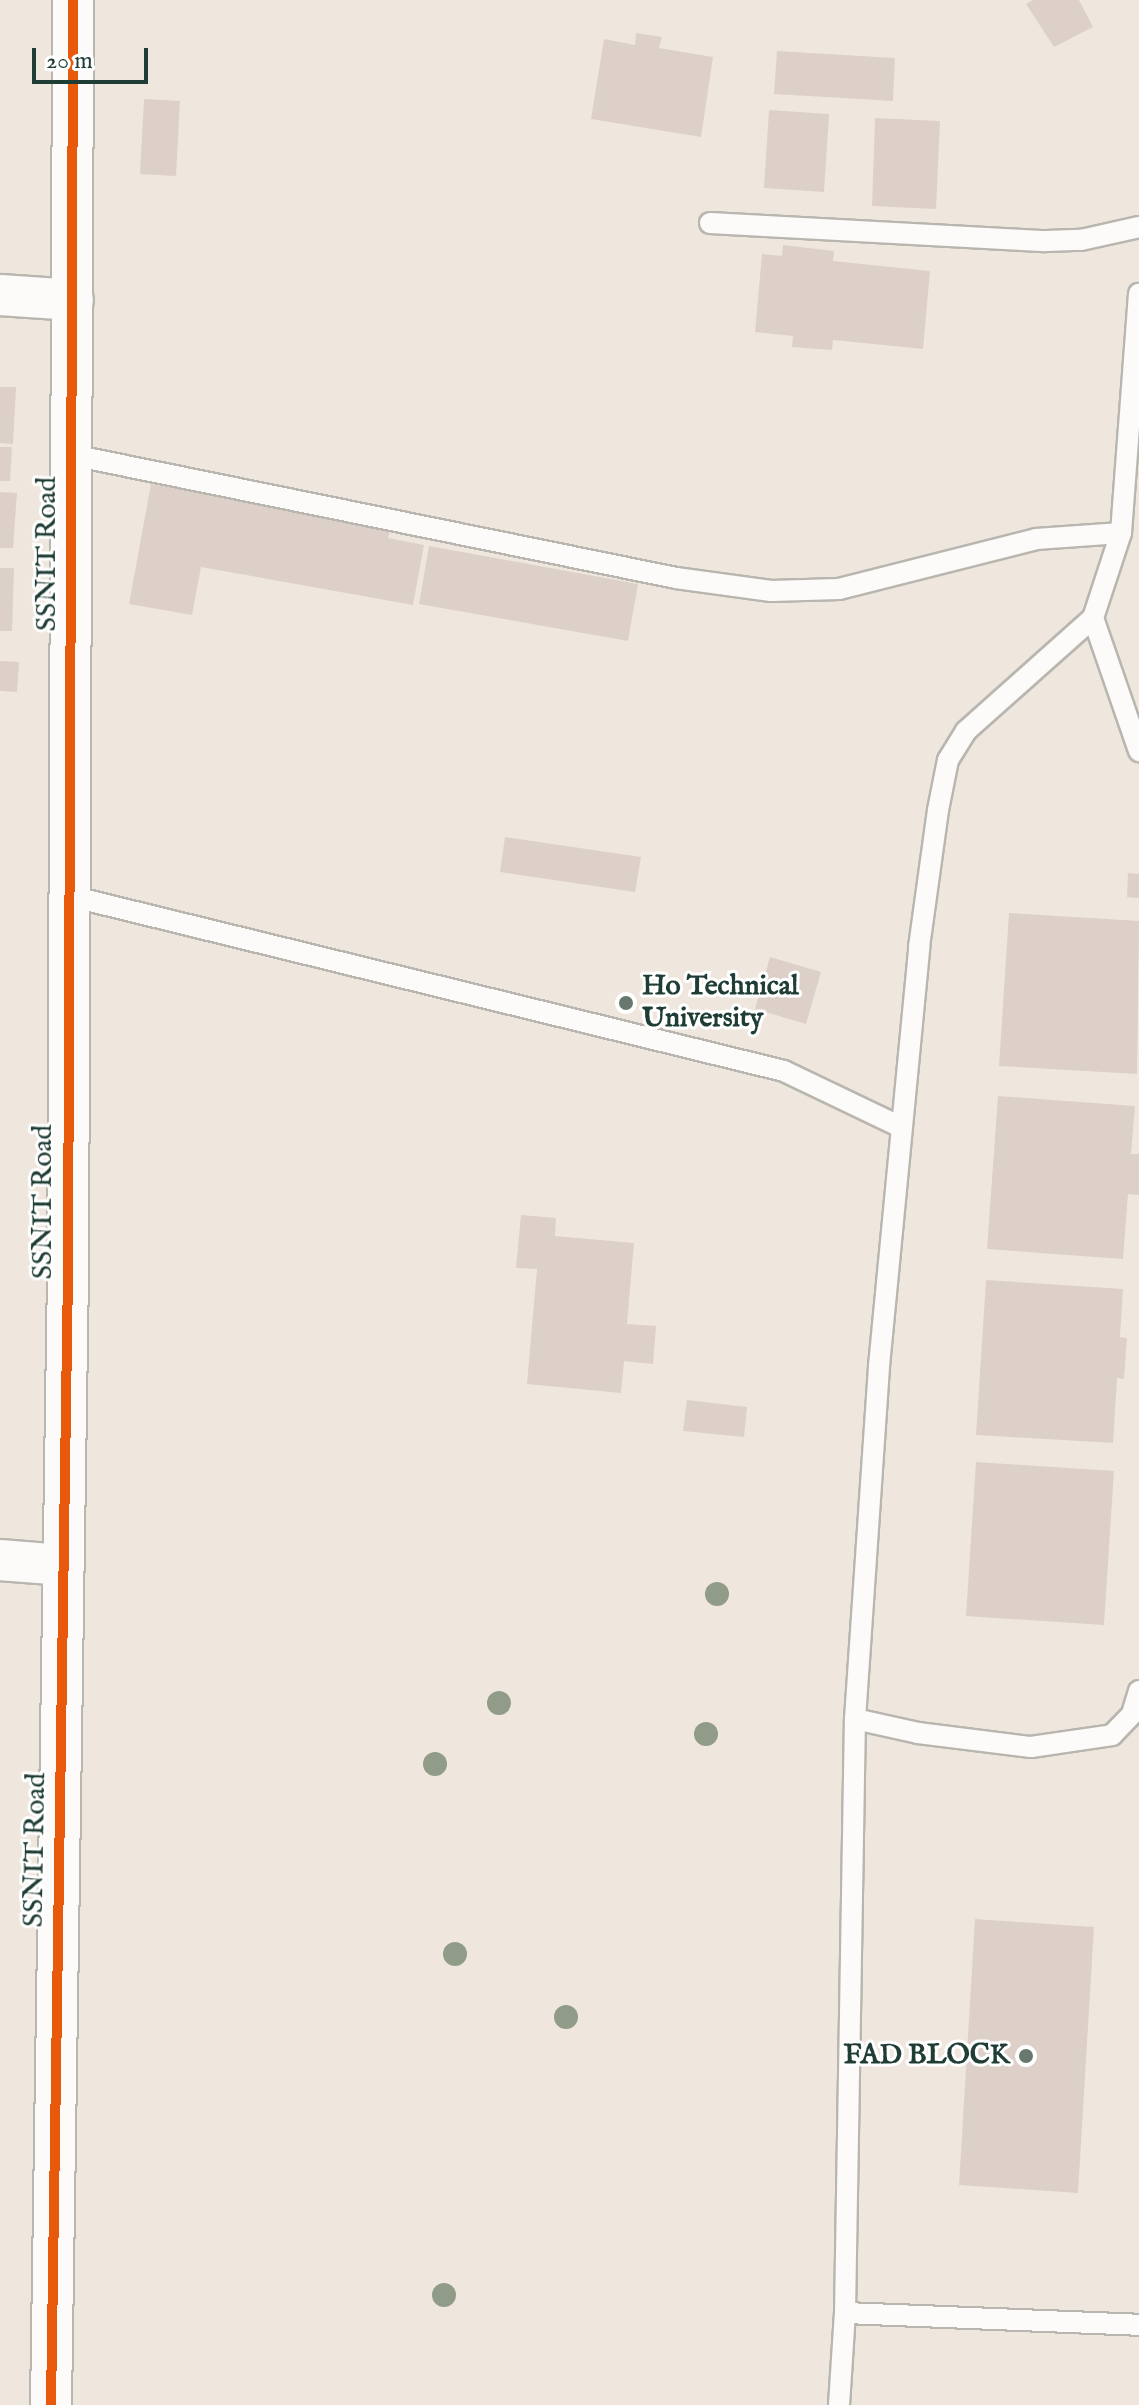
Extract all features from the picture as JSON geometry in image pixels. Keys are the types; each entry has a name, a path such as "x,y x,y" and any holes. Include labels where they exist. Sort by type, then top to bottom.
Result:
{"street":[{"name":"SSNIT Road","path":"51,2405 64,1565 73,0"},
{"path":"0,295 73,300"},
{"path":"0,1560 64,1565"}],"lane":[{"path":"710,223 1046,241 1081,240 1139,227"},
{"path":"839,2405 845,2313 855,1719 901,1127 919,947 948,760 989,705 1093,618 1121,533 1139,294"},
{"path":"72,455 676,578 771,591 839,589 1036,539 1121,533"},
{"path":"1093,618 1139,751"},
{"path":"70,896 784,1071 901,1127"},
{"path":"855,1719 1031,1747 1112,1735 1132,1714 1139,1691"},
{"path":"845,2313 1139,2325"}],"building":[{"path":"1033,0 1079,0 1093,27 1054,47 1026,4"},
{"path":"636,33 662,37 659,48 713,57 701,137 591,119 604,39 635,45"},
{"path":"777,51 895,58 893,101 774,94"},
{"path":"144,99 180,101 176,176 140,174"},
{"path":"769,110 829,114 824,192 764,188"},
{"path":"875,118 940,121 936,209 872,206"},
{"path":"783,245 834,251 833,261 930,271 923,349 833,340 832,350 792,347 793,336 755,332 762,254 782,256"},
{"path":"0,387 16,387 13,444 0,443"},
{"path":"0,447 12,447 10,481 0,481"},
{"path":"151,484 391,526 388,538 424,545 413,605 201,567 192,615 129,604"},
{"path":"0,492 17,493 13,548 0,548"},
{"path":"429,546 638,584 628,641 419,604"},
{"path":"0,568 14,568 12,631 0,631"},
{"path":"0,661 19,662 17,692 0,691"},
{"path":"505,837 641,857 635,892 500,872"},
{"path":"1128,873 1139,874 1139,898 1127,897"},
{"path":"1009,913 1139,921 1137,1074 999,1066"},
{"path":"770,957 821,972 806,1024 755,1009"},
{"path":"998,1096 1135,1106 1131,1154 1139,1154 1139,1195 1128,1194 1123,1259 987,1249"},
{"path":"521,1215 556,1218 555,1236 634,1243 627,1324 656,1326 653,1364 624,1361 621,1393 527,1384 537,1269 516,1268"},
{"path":"986,1280 1123,1289 1120,1337 1127,1338 1124,1379 1117,1378 1113,1443 976,1435"},
{"path":"687,1400 747,1407 744,1437 683,1431"},
{"path":"976,1462 1114,1471 1104,1625 966,1616"},
{"name":"FAD BLOCK","path":"975,1919 1094,1927 1078,2193 959,2185"}],"cycle path":[{"path":"51,2405 68,1272 73,0"}],"place":[{"name":"Ho Technical University","path":"626,1003"},
{"name":"FAD BLOCK","path":"1026,2056"}]}
